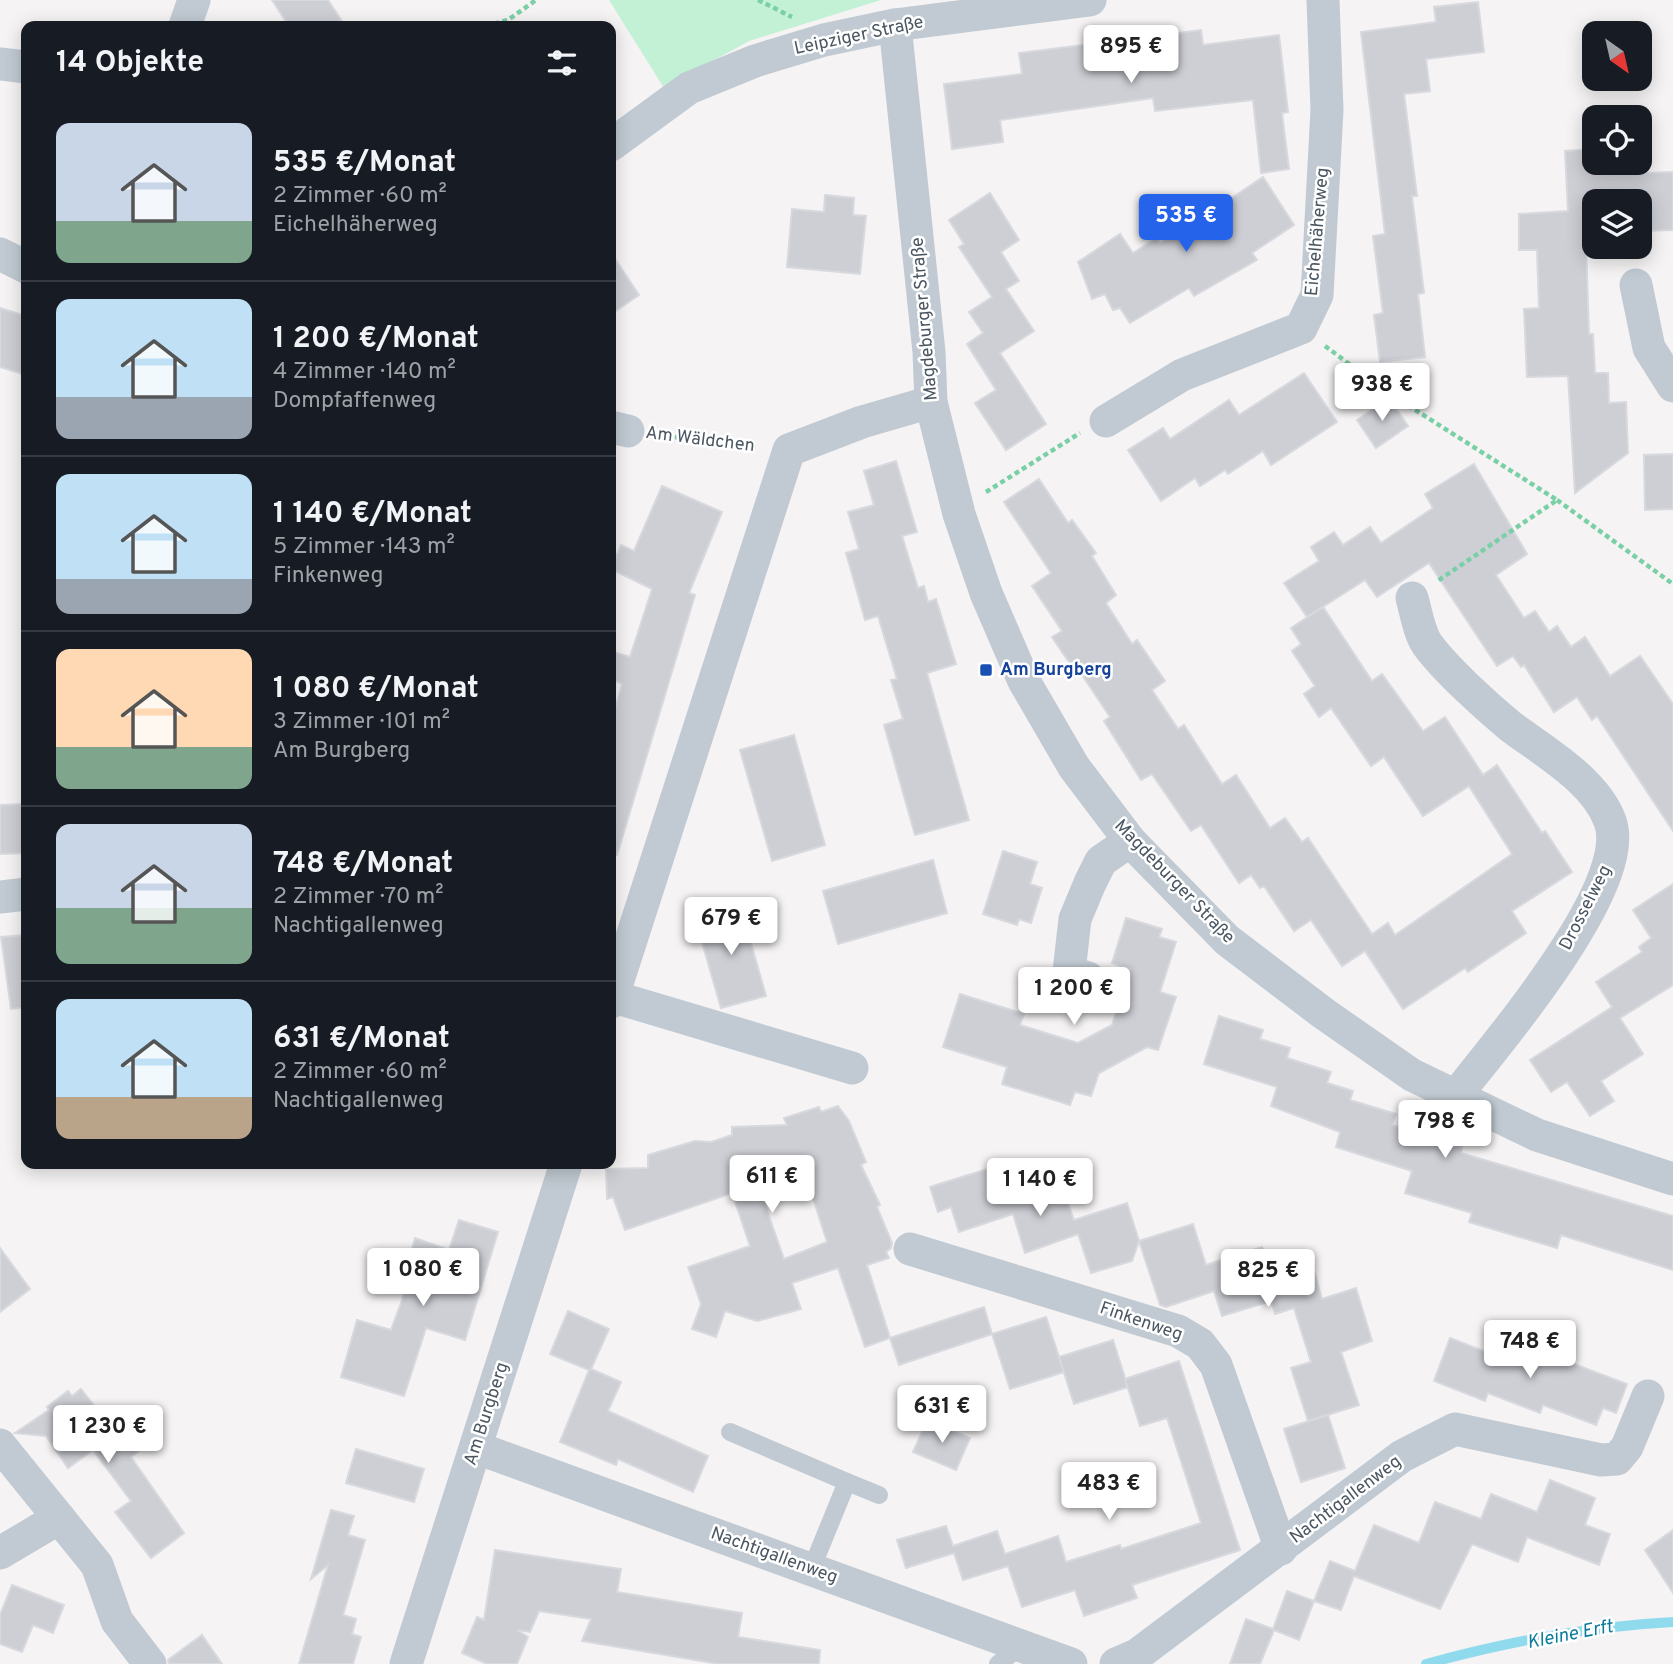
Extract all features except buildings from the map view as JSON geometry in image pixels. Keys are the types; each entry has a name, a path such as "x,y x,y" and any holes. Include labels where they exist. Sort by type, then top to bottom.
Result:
{"street":[{"path":"188,21 194,0"},
{"name":"Leipziger Straße","path":"616,141 689,88 755,61 824,40 895,25 1090,0"},
{"name":"Eichelhäherweg","path":"1301,328 1317,295 1327,110 1323,0"},
{"name":"Magdeburger Straße","path":"895,25 929,352 931,402 959,514 986,593 1024,681 1074,767 1130,841 1227,940 1323,1013 1412,1075 1537,1135 1673,1179"},
{"path":"0,64 21,66"},
{"path":"0,254 21,264"},
{"path":"1636,285 1649,348 1673,386"},
{"path":"1106,421 1182,375 1301,328"},
{"path":"616,983 789,450 862,422 931,402"},
{"name":"Drosselweg","path":"1412,598 1426,642 1494,713 1573,775 1597,799 1610,821 1614,848 1606,874 1556,967 1455,1097"},
{"path":"1088,978 1069,972 1075,919 1101,861 1130,841"},
{"path":"0,897 21,895"},
{"path":"616,999 852,1068"},
{"name":"Am Burgberg","path":"406,1664 564,1169"},
{"name":"Finkenweg","path":"910,1249 1178,1331 1200,1344 1216,1365 1281,1549"},
{"name":"Nachtigallenweg","path":"1116,1664 1137,1655 1402,1457 1455,1429 1601,1460 1617,1459 1627,1447 1648,1396"},
{"path":"0,1445 97,1565 117,1621 150,1664"},
{"name":"Nachtigallenweg","path":"477,1448 811,1570 1010,1655 1071,1664"},
{"path":"0,1553 59,1518"}],"lane":[{"path":"730,1432 879,1495"},
{"path":"811,1570 847,1482"}],"path":[{"path":"504,21 537,0"},
{"path":"1301,328 1387,393 1557,500 1673,584"},
{"path":"959,514 995,486 1084,430 1106,421"},
{"name":"Am Wäldchen","path":"619,429 789,450"},
{"path":"1412,598 1557,500"}],"green space":[{"path":"609,0 881,0 749,41 664,88"}],"waterway":[{"name":"Kleine Erft","path":"1426,1664 1548,1636 1673,1622"}],"place":[{"name":"Am Burgberg","path":"986,670"}]}
